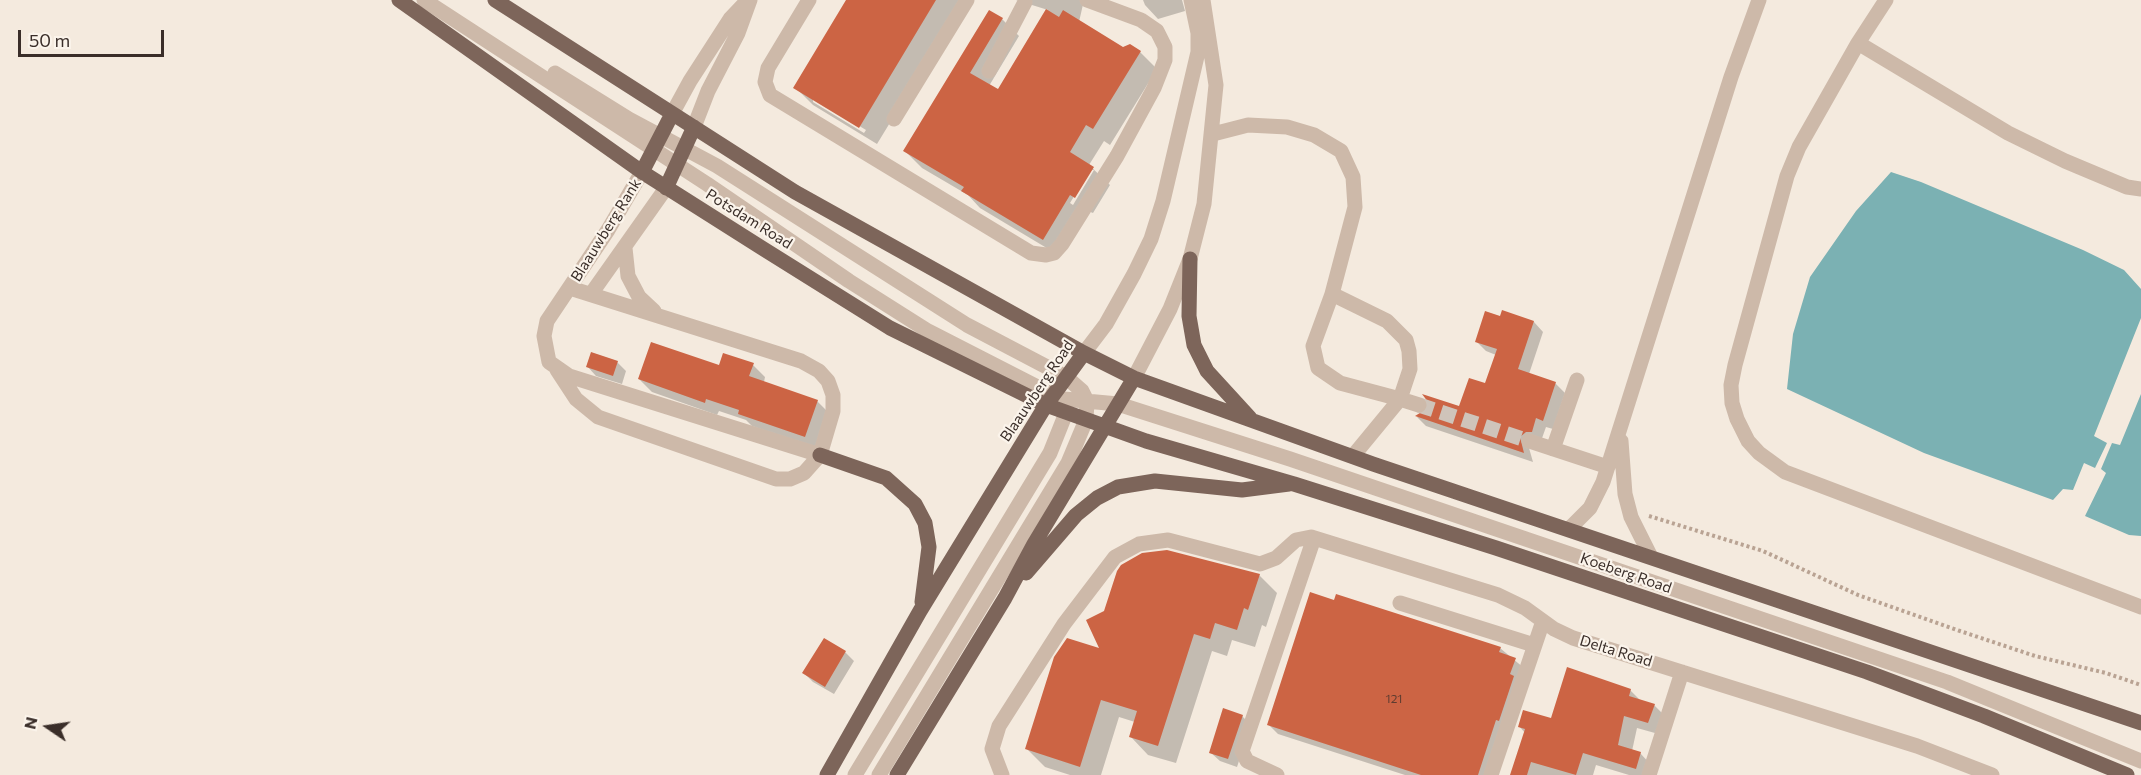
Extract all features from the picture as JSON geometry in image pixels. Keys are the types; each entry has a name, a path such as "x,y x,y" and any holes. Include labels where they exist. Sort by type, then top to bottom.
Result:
{"main road":[{"name":"Potsdam Road","path":"399,0 642,172 890,328 1105,427"},
{"path":"495,0 795,192 1084,353 1134,378 1005,598 897,775"},
{"path":"642,172 672,114"},
{"path":"666,188 694,127"},
{"path":"1190,259 1189,316 1194,345 1207,371 1253,421"},
{"name":"Blaauwberg Road","path":"827,775 920,611 1057,403 1066,377 1084,353"},
{"name":"Koeberg Road","path":"1134,378 1353,456 2141,723"},
{"name":"Koeberg Road","path":"1105,427 1294,483 1867,672 1984,716 2127,775"},
{"path":"820,455 885,478 915,504 925,524 929,547 920,611"},
{"path":"1005,598 1076,515 1096,498 1118,487 1155,481 1251,490 1294,483"}],"street":[{"path":"424,0 654,150 832,271 928,331 1057,403 1087,401 1118,404 1290,459 1947,682 2141,761"},
{"path":"441,0 629,119 685,147 967,325 1066,377 1082,391 1087,401 1086,420 1079,442 1068,463 879,775"},
{"path":"672,114 690,81 730,19 749,0"},
{"path":"694,127 708,92 738,33 749,0"},
{"path":"808,0 768,68 765,82 770,94 1039,255 1054,253 1062,244 1117,156 1163,70 1165,47 1157,31 1125,7 1087,0"},
{"path":"894,119 967,0"},
{"name":"Blaauwberg Road","path":"1084,353 1106,324 1134,274 1163,201 1198,52 1198,33 1191,0"},
{"path":"1134,378 1170,309 1190,259 1204,204 1213,134 1216,85 1203,0"},
{"path":"1569,529 1590,508 1608,467 1731,77 1759,0"},
{"path":"1886,0 1858,43 1799,147 1787,176 1738,354 1731,385 1732,403 1748,441 1759,453 1785,472 2141,607"},
{"path":"989,71 1027,1"},
{"path":"1858,43 2008,133 2064,161 2127,187 2141,189"},
{"path":"1213,134 1248,125 1287,127 1314,135 1341,151 1348,162 1356,192 1352,225 1332,294 1313,346 1318,368 1340,382 1419,405"},
{"name":"Blaauwberg Rank","path":"642,172 570,288 553,307 546,321 544,336 549,362 576,399 598,417 753,472 776,479 790,479 804,473 820,455"},
{"name":"Blaauwberg Rank","path":"591,294 666,188"},
{"path":"625,248 626,269 632,286 654,312"},
{"path":"557,370 569,376 820,455 831,426 833,395 828,381 819,371 801,361 654,312 570,288"},
{"path":"1332,294 1374,313 1399,331 1410,351 1410,369 1400,399 1353,456"},
{"path":"1553,449 1577,381"},
{"path":"855,775 1050,453 1057,403"},
{"path":"1621,429 1625,494 1631,517 1650,555"},
{"path":"1529,441 1608,467"},
{"path":"1002,775 992,749 999,726 1064,624 1115,557 1139,544 1168,540 1195,545 1252,564 1268,562 1296,540 1314,538 1242,751 1247,762 1277,775"},
{"name":"Delta Road","path":"1314,538 1498,595 1525,608 1573,638 1917,746 1992,775"},
{"path":"1400,603 1534,645"},
{"path":"1491,775 1543,621"},
{"path":"1649,775 1682,672"}],"path":[{"path":"1642,513 1763,551 1858,595 1960,631 2035,656 2106,673 2141,685"}],"water":[{"path":"1891,172 1921,182 2083,250 2124,270 2141,289 2141,318 2094,436 2107,443 2095,468 2084,463 2073,490 2063,489 2053,500 1924,453 1787,389 1793,334 1810,277 1856,211"},
{"path":"2141,394 2141,536 2129,535 2085,516 2106,473 2101,469 2112,443 2120,445"}],"building":[{"path":"846,0 936,0 859,128 793,88"},
{"path":"1046,9 1059,17 1063,10 1123,47 1130,44 1141,51 1093,129 1086,125 1070,152 1094,167 1075,198 1070,195 1043,240 961,191 964,187 903,151 989,10 1003,18 970,73 998,89"},
{"path":"1502,310 1534,321 1518,369 1556,382 1543,421 1536,418 1532,432 1526,432 1520,437 1524,453 1415,416 1428,408 1428,402 1422,394 1459,406 1469,378 1485,383 1497,349 1475,342 1485,311 1500,316"},
{"path":"651,342 719,365 723,353 754,363 749,376 818,400 805,437 738,414 739,410 706,399 705,403 638,379"},
{"path":"591,352 618,361 613,376 586,367"},
{"path":"1167,550 1260,574 1248,610 1244,608 1237,630 1215,623 1210,639 1194,634 1158,746 1129,737 1137,711 1101,700 1080,767 1025,749 1054,657 1067,638 1099,648 1086,620 1104,611 1121,565 1142,553"},
{"path":"1310,592 1334,600 1336,594 1501,647 1499,652 1516,658 1510,674 1514,676 1499,721 1496,720 1478,775 1421,775 1267,725"},
{"path":"824,638 846,651 825,687 802,673"},
{"path":"1567,667 1631,689 1629,696 1655,704 1648,723 1624,716 1618,745 1641,752 1636,769 1583,753 1576,775 1531,762 1527,775 1510,775 1525,729 1518,727 1523,710 1551,718"},
{"path":"1223,708 1243,715 1228,759 1209,753"}],"tunnel":[{"path":"1419,405 1529,441"}]}
